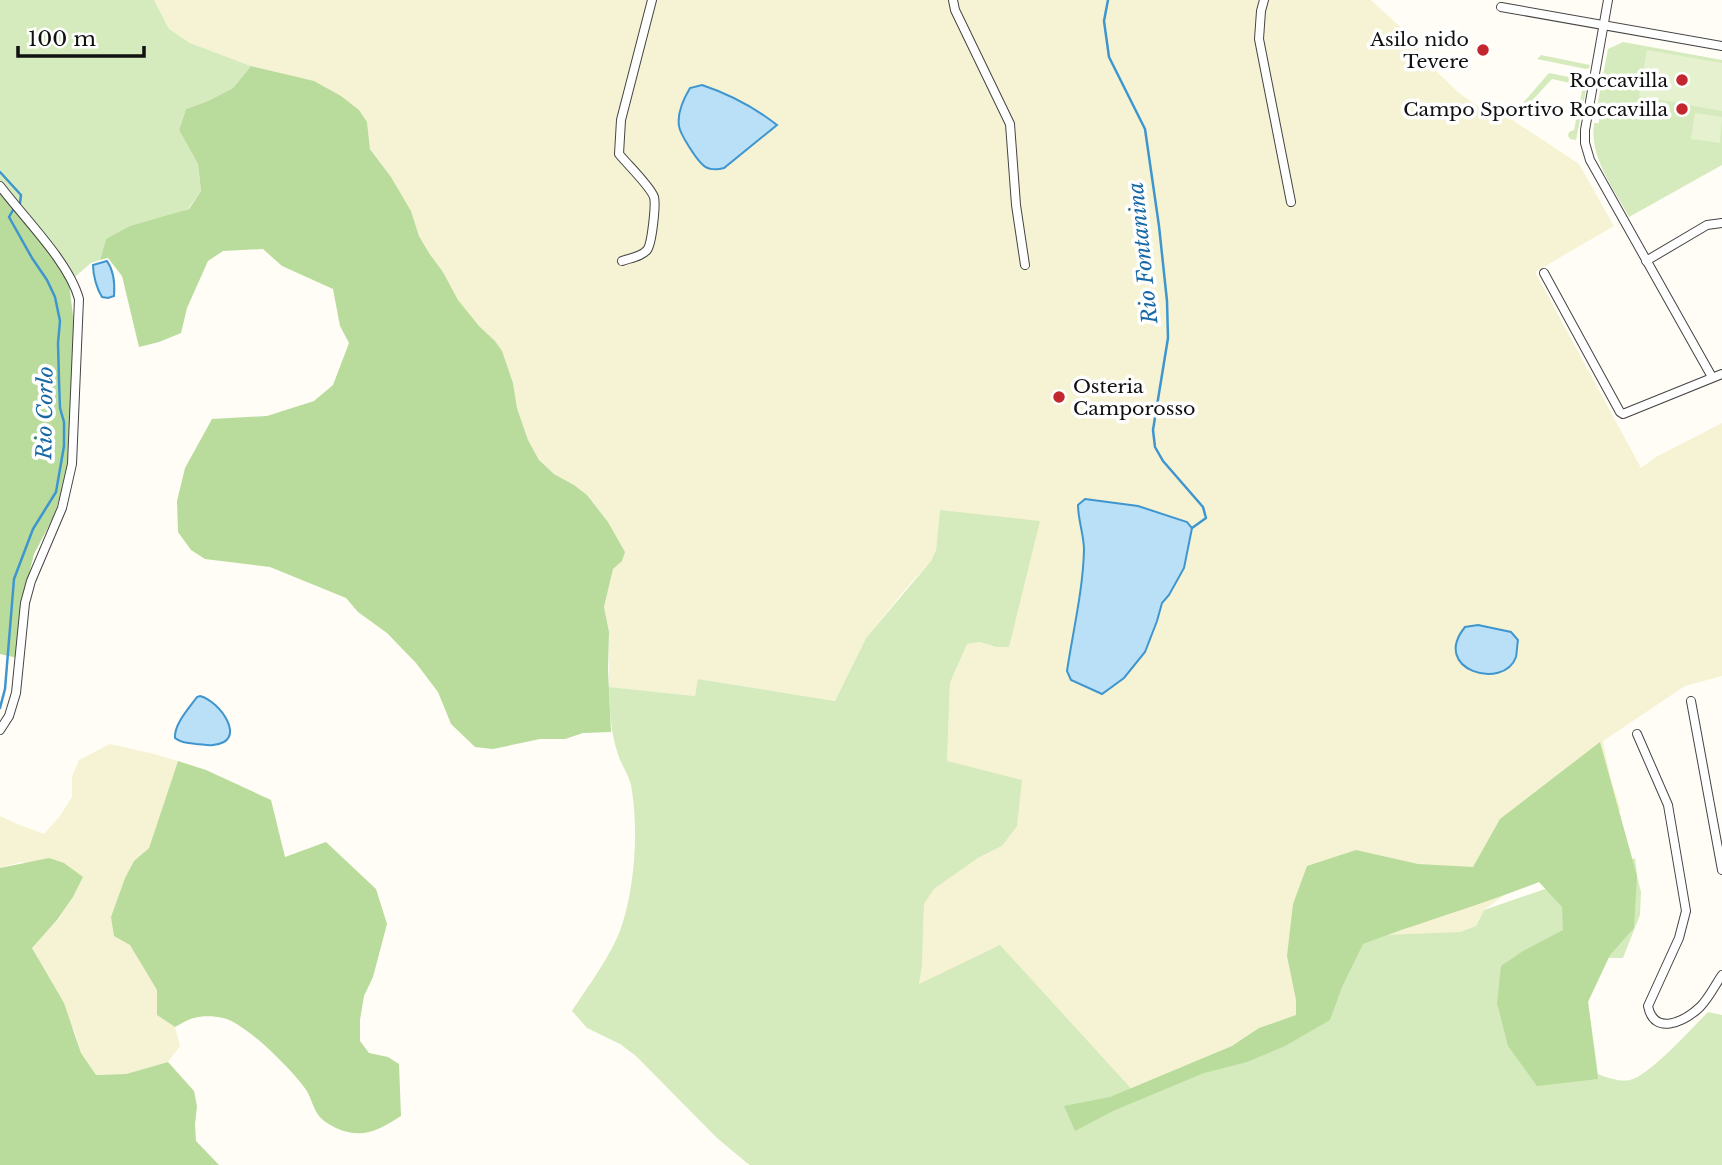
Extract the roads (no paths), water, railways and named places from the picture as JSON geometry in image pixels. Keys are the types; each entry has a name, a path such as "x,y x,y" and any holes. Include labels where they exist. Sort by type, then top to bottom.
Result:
{"street":[{"path":"622,261 640,256 646,251 653,219 654,198 650,190 619,154 621,120 652,0"},
{"path":"953,0 955,10 1010,124 1016,205 1025,265"},
{"path":"1264,0 1259,40 1291,202"},
{"path":"1608,0 1585,130 1586,150 1712,377"},
{"path":"1501,7 1722,46"},
{"path":"0,186 57,257 75,285 79,299 72,464 62,508 31,581 25,603 16,693 9,716 0,730"},
{"path":"1646,261 1707,225 1722,223"},
{"path":"1544,273 1623,414 1722,374"},
{"path":"1691,702 1722,870"},
{"path":"1637,734 1668,805 1686,911 1679,939 1648,1006 1650,1014 1660,1023 1666,1024 1688,1017 1702,1004 1722,975"}],"water":[{"path":"702,85 741,102 777,125 724,168 713,169 703,165 696,158 679,126 680,111 690,88"},
{"path":"107,261 113,273 114,287 114,296 108,298 102,297 98,290 93,265"},
{"path":"1085,499 1138,506 1187,522 1192,528 1184,568 1162,603 1145,652 1124,678 1102,694 1071,680 1067,671 1083,565 1084,544 1078,505"},
{"path":"1478,625 1511,632 1518,640 1516,657 1509,667 1498,673 1485,674 1473,671 1463,664 1457,655 1457,642 1465,627"},
{"path":"200,696 216,705 228,721 229,737 224,742 207,745 175,738 183,716"}],"waterway":[{"name":"Rio Fontanina","path":"1108,0 1104,21 1109,57 1145,129 1167,301 1168,338 1153,430 1155,447 1163,461 1203,507 1206,518 1192,528"},
{"name":"Rio Corlo","path":"0,172 21,195 20,203 9,217 55,297 60,321 60,408 64,422 64,446 56,492 33,529 14,579 5,689 0,708"}],"place":[{"name":"Asilo nido Tevere","path":"1483,50"},
{"name":"Roccavilla","path":"1682,80"},
{"name":"Campo Sportivo Roccavilla","path":"1682,109"},
{"name":"Osteria Camporosso","path":"1059,397"}]}
